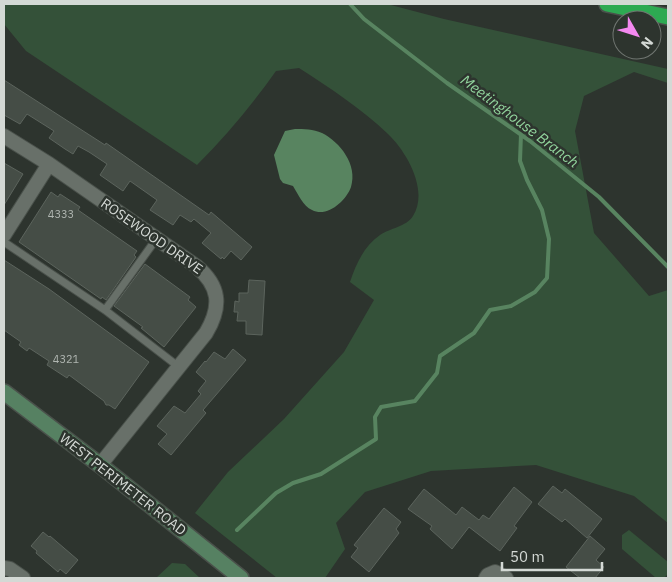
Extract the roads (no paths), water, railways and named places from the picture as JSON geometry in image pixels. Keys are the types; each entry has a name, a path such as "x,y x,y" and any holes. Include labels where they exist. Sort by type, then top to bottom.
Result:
{"highway":[{"path":"607,4 668,17"}],"street":[{"name":"ROSEWOOD DRIVE","path":"4,136 49,164 157,238 206,275 213,285 216,295 214,320 179,367 100,465"},
{"path":"4,235 49,164"},
{"name":"WEST PERIMETER ROAD","path":"4,392 100,465 241,578"},
{"path":"4,568 10,569 22,578"},
{"path":"486,578 495,572 506,578"}],"lane":[{"path":"105,310 157,238"},
{"path":"4,242 105,310 179,367"}],"waterway":[{"name":"Meetinghouse Branch","path":"350,4 364,19 447,83 530,141 599,197 668,267"},
{"path":"237,530 276,493 293,483 321,474 376,439 375,417 381,407 415,401 437,373 440,356 474,333 490,310 511,306 535,292 547,278 549,239 542,210 520,161 521,134"}]}
